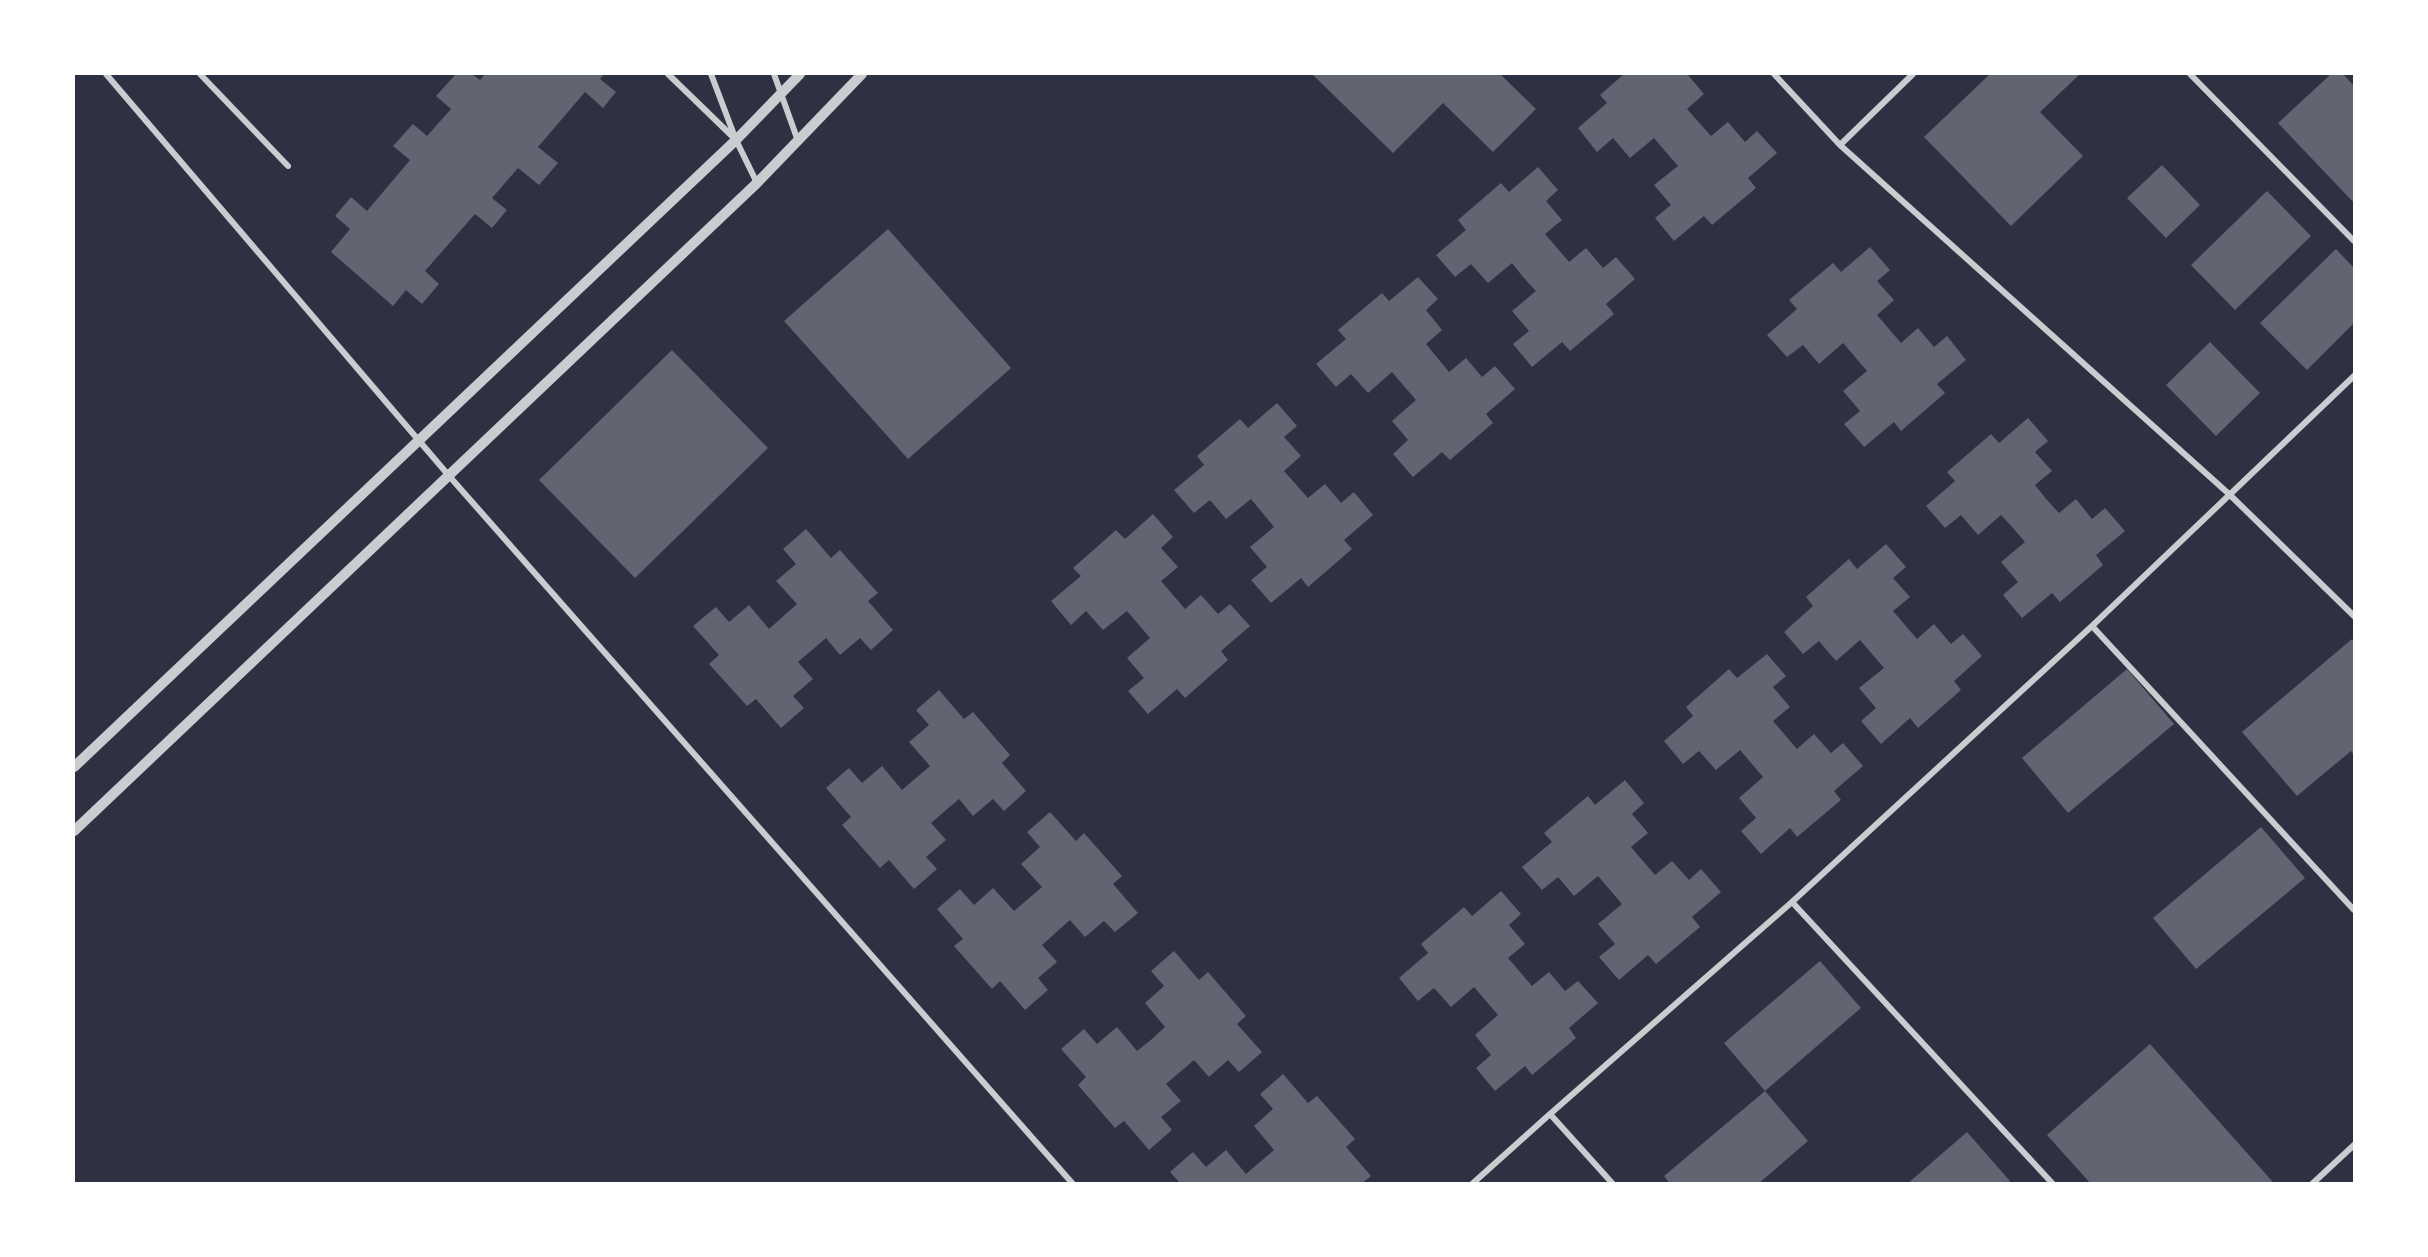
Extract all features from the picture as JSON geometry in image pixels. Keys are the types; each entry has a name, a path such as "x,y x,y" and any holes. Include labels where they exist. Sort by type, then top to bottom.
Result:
{"street":[{"path":"106,74 450,477 1073,1184"},
{"path":"200,74 288,166"},
{"path":"669,74 736,140"},
{"path":"711,74 736,140 758,183"},
{"path":"774,74 798,141"},
{"path":"74,767 736,140 800,74"},
{"path":"74,831 758,183 862,74"},
{"path":"1774,74 1840,145 2229,494 2355,616"},
{"path":"1840,145 1913,74"},
{"path":"2190,74 2355,241"},
{"path":"1472,1184 1792,902 2092,626 2355,376"},
{"path":"2092,626 2355,910"},
{"path":"1792,902 2053,1184"},
{"path":"1550,1114 1613,1184"},
{"path":"2312,1184 2355,1145"}],"building":[{"path":"456,74 472,74 480,80 485,74 604,74 600,79 616,92 603,108 585,92 538,147 558,163 539,185 518,168 492,198 507,210 492,228 475,214 425,271 439,284 422,304 406,290 393,306 331,252 350,229 335,216 351,197 367,211 410,160 393,146 413,124 427,136 451,109 436,96"},
{"path":"1312,74 1500,74 1536,109 1493,152 1443,103 1393,153"},
{"path":"1624,74 1689,74 1704,94 1687,109 1711,136 1728,122 1745,142 1757,131 1777,153 1748,178 1756,188 1712,225 1704,216 1674,241 1655,218 1671,205 1654,185 1678,166 1654,138 1630,158 1613,138 1597,152 1578,128 1607,103 1600,95"},
{"path":"1990,74 2080,74 2040,112 2083,156 2011,226 1924,137"},
{"path":"2331,74 2343,74 2354,86 2354,203 2278,123"},
{"path":"2162,165 2200,205 2166,238 2127,198"},
{"path":"1538,167 1558,190 1546,201 1562,220 1545,234 1569,262 1586,248 1603,268 1616,257 1635,279 1606,304 1614,314 1570,351 1562,342 1532,367 1513,344 1529,331 1512,311 1536,291 1512,263 1488,283 1471,264 1455,277 1436,255 1466,230 1458,220 1501,183 1509,192"},
{"path":"2267,191 2311,236 2235,310 2191,265"},
{"path":"888,229 1011,368 908,459 784,321"},
{"path":"1870,247 1890,270 1877,281 1894,300 1877,315 1901,343 1918,328 1934,347 1947,336 1966,360 1937,384 1945,393 1901,431 1894,422 1864,447 1844,424 1860,411 1843,391 1867,371 1843,343 1819,364 1803,345 1787,357 1767,335 1797,309 1789,300 1833,263 1841,272"},
{"path":"2336,249 2354,268 2354,323 2307,370 2260,323"},
{"path":"1418,277 1438,299 1426,310 1442,330 1426,344 1449,372 1466,358 1482,377 1495,366 1515,389 1486,414 1493,423 1450,460 1442,452 1413,477 1393,454 1408,440 1392,421 1416,400 1392,372 1368,393 1351,374 1336,387 1316,364 1346,339 1338,330 1382,293 1389,301"},
{"path":"2210,342 2260,393 2216,436 2166,385"},
{"path":"672,350 768,448 635,578 539,480"},
{"path":"1277,403 1297,426 1284,437 1301,456 1284,471 1308,498 1325,484 1341,503 1354,492 1373,515 1344,540 1352,549 1308,587 1301,578 1271,603 1251,580 1267,567 1250,547 1274,527 1251,499 1226,519 1210,500 1194,513 1174,490 1204,465 1197,456 1240,419 1248,428"},
{"path":"2028,418 2048,441 2035,452 2052,471 2035,485 2047,500 2059,513 2076,499 2092,519 2105,508 2125,531 2096,555 2103,565 2060,602 2052,593 2022,618 2003,595 2018,582 2001,562 2025,542 2001,515 1978,535 1961,515 1945,528 1926,506 1955,481 1947,472 1991,434 1999,443"},
{"path":"1153,514 1173,537 1161,548 1178,567 1161,581 1185,609 1201,595 1218,614 1230,604 1250,626 1221,651 1228,660 1185,698 1177,689 1148,714 1128,691 1144,678 1127,658 1150,638 1127,611 1103,630 1086,611 1071,625 1051,601 1081,576 1073,568 1116,530 1125,539"},
{"path":"806,529 831,558 840,550 878,593 868,601 893,630 871,650 860,638 840,655 826,638 798,662 813,679 793,696 804,708 781,728 756,699 747,706 709,664 719,655 693,626 716,607 729,622 749,605 769,629 797,604 776,581 796,564 783,549"},
{"path":"1886,544 1906,567 1893,578 1910,597 1893,611 1917,639 1934,624 1951,644 1963,634 1982,656 1954,681 1961,690 1918,728 1910,718 1881,744 1861,721 1876,708 1859,688 1884,668 1860,640 1836,661 1819,641 1803,654 1784,632 1813,606 1806,597 1849,559 1857,569"},
{"path":"2352,639 2354,642 2354,755 2351,751 2297,796 2242,732"},
{"path":"1767,654 1786,676 1773,687 1790,707 1773,721 1797,749 1814,734 1831,753 1843,743 1863,766 1834,791 1841,800 1797,837 1790,828 1761,854 1741,831 1756,818 1739,798 1763,777 1740,750 1716,770 1699,751 1683,764 1664,741 1693,716 1686,707 1729,669 1737,678"},
{"path":"2127,669 2174,724 2068,813 2022,758"},
{"path":"939,690 964,719 973,712 1010,755 1002,763 1026,791 1004,811 993,799 973,816 959,799 931,823 946,840 926,857 937,869 914,889 889,860 880,868 842,825 851,817 826,788 849,768 862,783 882,766 902,790 930,766 909,742 929,725 916,710"},
{"path":"1625,780 1644,803 1632,814 1648,833 1631,847 1655,875 1672,861 1689,880 1701,869 1721,892 1692,917 1700,927 1656,964 1648,955 1619,980 1599,957 1615,944 1598,924 1622,904 1598,876 1574,896 1558,877 1542,890 1522,867 1552,842 1544,833 1588,796 1595,805"},
{"path":"1050,812 1076,841 1084,833 1122,876 1113,884 1138,913 1115,932 1104,921 1085,937 1070,920 1042,945 1057,962 1038,978 1048,990 1025,1010 1000,981 992,989 954,946 963,939 937,909 960,889 974,905 993,888 1014,911 1042,887 1021,864 1040,847 1027,832"},
{"path":"2261,827 2305,878 2196,969 2153,918"},
{"path":"1501,891 1521,914 1509,925 1525,944 1508,958 1532,986 1549,972 1565,991 1578,981 1598,1003 1569,1028 1576,1038 1532,1075 1525,1066 1495,1091 1476,1068 1491,1055 1475,1035 1498,1015 1474,987 1451,1007 1434,988 1418,1001 1399,978 1428,953 1421,944 1464,907 1472,916"},
{"path":"1174,951 1199,980 1208,972 1246,1016 1237,1024 1262,1052 1239,1072 1228,1060 1209,1077 1194,1060 1166,1084 1181,1101 1161,1117 1172,1130 1149,1150 1124,1121 1115,1128 1078,1085 1086,1077 1061,1049 1084,1029 1097,1044 1117,1027 1137,1051 1152,1039 1165,1027 1145,1003 1164,986 1151,971"},
{"path":"1820,961 1861,1008 1765,1091 1724,1043"},
{"path":"2150,1044 2272,1181 2269,1184 2091,1184 2047,1135"},
{"path":"1283,1074 1308,1103 1317,1096 1355,1139 1346,1147 1371,1176 1361,1184 1181,1184 1170,1172 1193,1152 1206,1167 1226,1150 1246,1174 1274,1150 1254,1126 1273,1109 1260,1094"},
{"path":"1765,1091 1808,1141 1758,1184 1670,1184 1664,1176"},
{"path":"1967,1132 2010,1181 2007,1184 1907,1184"}]}
